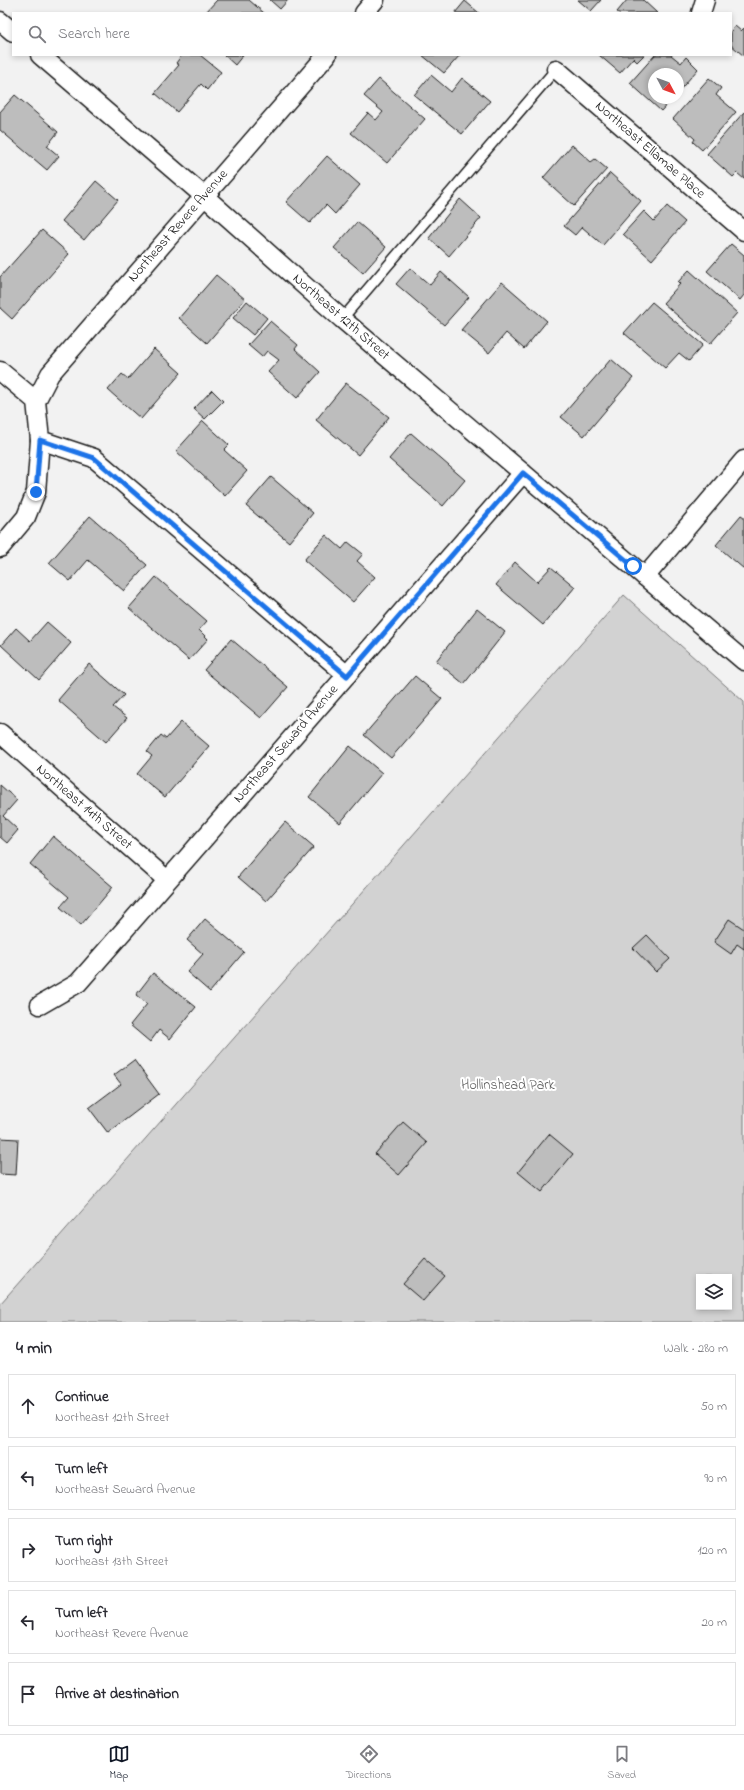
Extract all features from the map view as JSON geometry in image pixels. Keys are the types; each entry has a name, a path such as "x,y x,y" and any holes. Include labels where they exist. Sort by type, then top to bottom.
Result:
{"street":[{"path":"365,12 375,0"},
{"path":"701,12 705,0"},
{"path":"0,21 12,31"},
{"name":"Northeast 12th Street","path":"41,56 204,196 342,319 744,661"},
{"name":"Northeast Revere Avenue","path":"36,401 50,374 326,56"},
{"name":"Northeast Ellamae Place","path":"556,69 744,231"},
{"path":"0,371 36,401 40,440 36,492 26,517 0,548"},
{"path":"40,440 94,458 347,676"},
{"path":"645,577 744,460"},
{"name":"Northeast Seward Avenue","path":"40,1005 78,983 523,473"},
{"name":"Northeast 14th Street","path":"0,734 167,880"}],"lane":[{"path":"342,319 556,69"}],"green space":[{"name":"Hollinshead Park","path":"624,595 744,702 744,1322 0,1322 0,1304"}],"building":[{"path":"217,0 249,0 263,12 206,12"},
{"path":"270,0 288,0 280,9"},
{"path":"578,0 601,0 591,11"},
{"path":"627,0 643,0 656,12 617,12"},
{"path":"465,1 478,12 456,12"},
{"path":"735,26 741,31 744,28 744,56 732,46 732,30"},
{"path":"181,56 201,56 221,72 207,90 201,84 177,112 155,93 179,65 176,63"},
{"path":"225,56 242,56 235,65"},
{"path":"423,56 459,56 444,73"},
{"path":"600,56 643,56 637,62 633,58 620,73"},
{"path":"654,56 672,56 681,63 686,57 698,69 684,85 684,68 648,68 648,99 630,83"},
{"path":"431,75 451,92 462,78 490,101 462,134 414,95"},
{"path":"709,78 721,88 716,95 736,112 702,150 693,142 695,139 673,119"},
{"path":"379,79 425,119 387,163 351,133 368,113 376,120 383,112 364,96"},
{"path":"15,95 58,132 47,146 59,156 47,170 0,130 0,112"},
{"path":"653,104 667,104 661,111"},
{"path":"744,112 744,179 737,173 733,177 707,154"},
{"path":"572,145 591,162 595,159 607,169 574,206 543,178"},
{"path":"327,156 360,185 335,214 326,205 310,223 286,202"},
{"path":"610,173 641,201 603,245 582,227 575,235 564,226"},
{"path":"96,181 118,200 84,240 62,221"},
{"path":"460,199 481,218 449,256 429,238"},
{"path":"667,206 685,222 652,260 623,234 644,211 654,221"},
{"path":"357,222 386,247 363,273 334,248"},
{"path":"42,230 69,254 12,319 0,308 0,277"},
{"path":"731,244 744,255 744,295 740,300 707,271"},
{"path":"410,268 430,285 441,272 469,297 444,325 396,284"},
{"path":"689,270 737,313 710,344 663,303 680,284 678,282"},
{"path":"216,275 245,299 207,343 179,318"},
{"path":"502,282 547,321 524,349 506,333 489,353 461,330"},
{"path":"247,301 267,318 253,335 233,318"},
{"path":"652,302 703,345 689,361 679,353 665,368 624,333"},
{"path":"270,321 298,345 295,349 320,372 297,398 268,372 279,360 267,351 262,357 248,345"},
{"path":"154,349 181,373 141,419 108,390 122,374 128,379"},
{"path":"611,359 633,378 584,436 561,417"},
{"path":"346,383 389,417 358,455 316,420"},
{"path":"212,390 223,401 205,419 194,409"},
{"path":"203,421 229,445 224,450 247,471 225,496 176,451"},
{"path":"411,433 465,480 443,506 389,459"},
{"path":"271,477 313,513 289,542 246,506"},
{"path":"741,515 744,517 744,569 716,545"},
{"path":"90,516 147,565 124,591 88,560 70,581 49,563"},
{"path":"326,535 342,549 348,542 363,554 357,561 375,577 353,602 304,560"},
{"path":"515,562 537,582 551,567 575,587 543,625 496,585"},
{"path":"156,577 207,621 199,630 208,639 189,660 129,608"},
{"path":"477,609 505,632 464,684 436,661"},
{"path":"47,622 71,643 39,680 1,645 16,628 30,641"},
{"path":"231,639 288,687 261,718 204,670"},
{"path":"89,664 124,695 113,707 127,718 106,742 58,700"},
{"path":"415,676 442,699 391,758 364,735"},
{"path":"181,722 209,746 165,797 137,774 152,756 147,752 161,735 166,739"},
{"path":"350,746 382,773 340,823 309,797"},
{"path":"0,785 17,800 3,816 18,830 7,843 0,837"},
{"path":"285,822 314,847 266,901 238,877"},
{"path":"53,836 113,887 81,925 60,907 69,897 30,864"},
{"path":"205,919 244,952 210,992 187,972 203,954 187,940"},
{"path":"729,919 744,929 744,949 737,944 731,954 714,942"},
{"path":"647,935 670,959 656,972 633,948"},
{"path":"153,973 196,1007 170,1039 159,1030 150,1042 130,1025 147,1004 136,995"},
{"path":"134,1060 159,1094 108,1133 89,1108 121,1084 114,1075"},
{"path":"403,1122 427,1143 399,1175 375,1154"},
{"path":"549,1134 573,1154 542,1192 518,1172"},
{"path":"0,1138 18,1139 16,1175 0,1174"},
{"path":"425,1259 445,1276 423,1301 403,1284"}],"route":[{"path":"36,492 40,440 94,458 347,676 523,473 633,566"}]}
